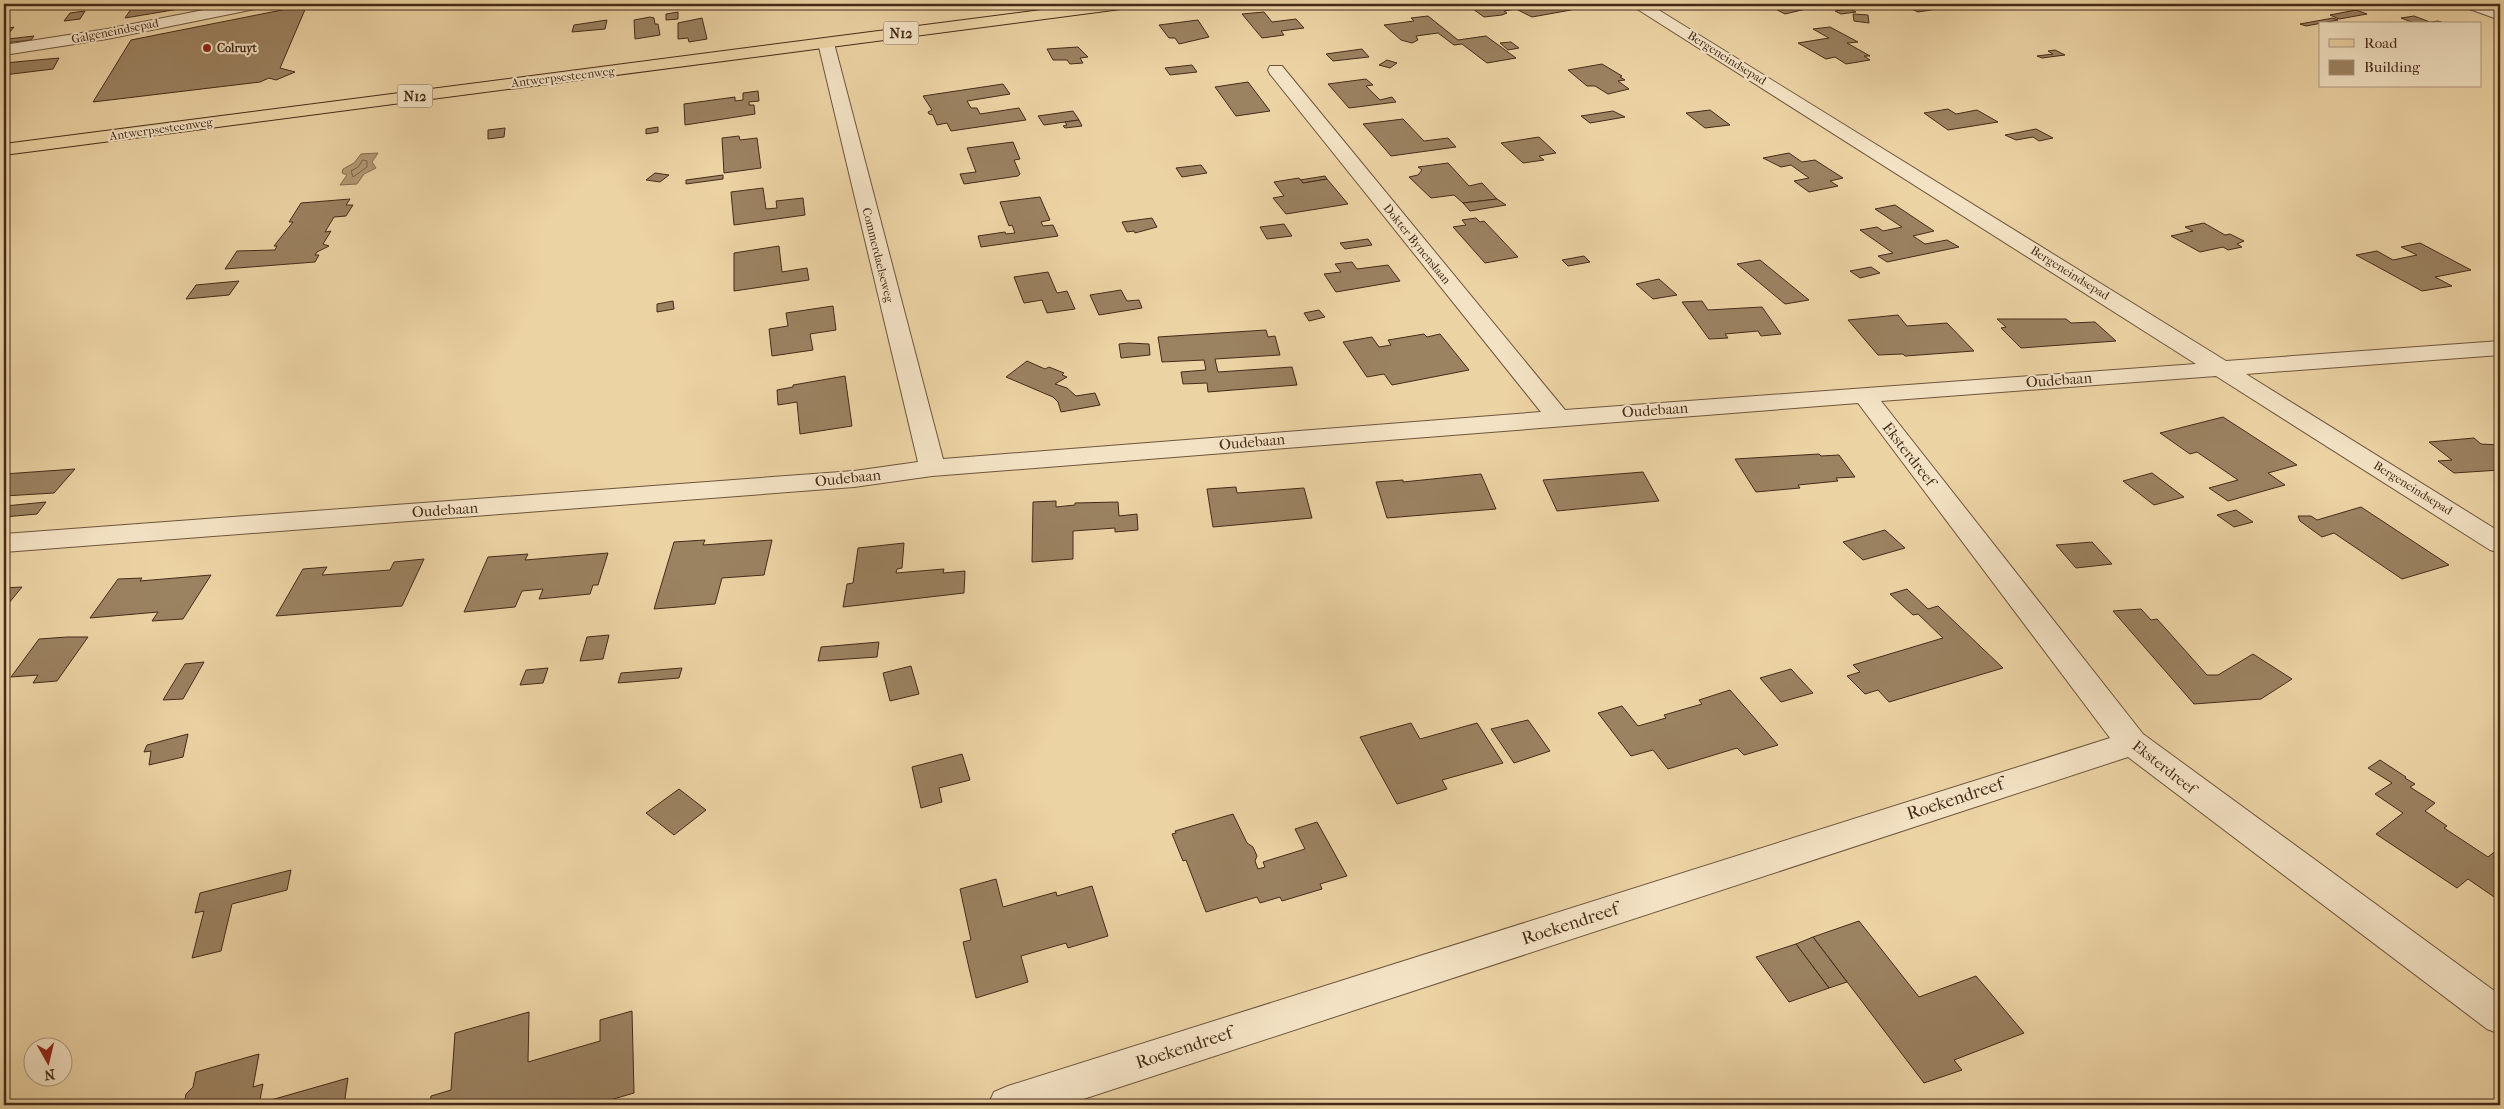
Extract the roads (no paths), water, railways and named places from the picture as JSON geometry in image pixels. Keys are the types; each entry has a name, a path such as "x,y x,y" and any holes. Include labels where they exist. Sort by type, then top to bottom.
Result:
{"main road":[{"name":"Antwerpsesteenweg","path":"4,150 1121,4"}],"street":[{"name":"Galgeneindsepad","path":"4,50 107,34 231,6 255,4"},
{"name":"Bergeneindsepad","path":"1639,4 2223,368 2500,544"},
{"path":"2469,4 2500,15"},
{"name":"Commerdaelseweg","path":"826,43 932,468"},
{"name":"Dokter Bynenslaan","path":"1276,70 1558,418"},
{"name":"Oudebaan","path":"4,543 854,479 932,468 1558,418 2500,348"},
{"name":"Eksterdreef","path":"1864,395 2132,743 2500,1017"},
{"name":"Roekendreef","path":"1008,1105 2132,743"}],"water":[{"path":"378,153 372,162 376,168 364,174 357,184 340,185 347,175 342,173 343,169 354,163 361,154"}],"place":[{"name":"Colruyt","path":"207,48"}]}
